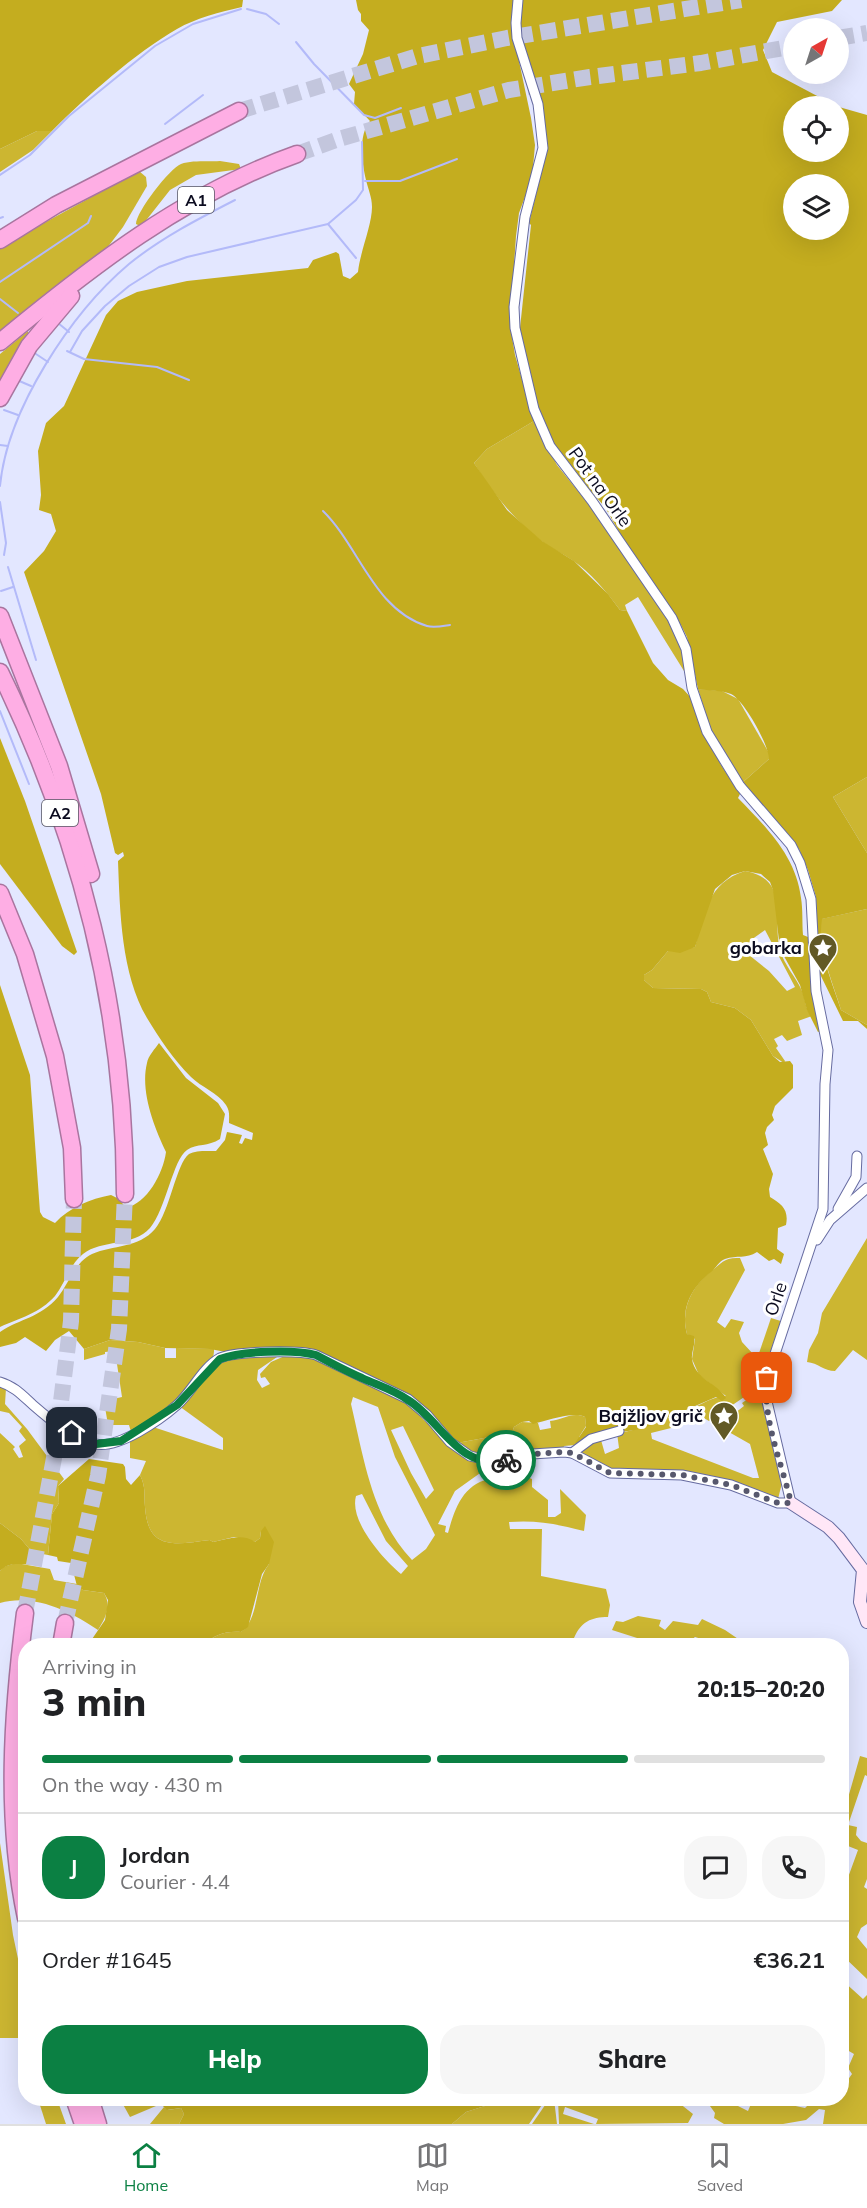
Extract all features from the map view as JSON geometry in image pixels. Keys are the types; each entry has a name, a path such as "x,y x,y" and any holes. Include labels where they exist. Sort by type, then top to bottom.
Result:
{"highway":[{"path":"1,231 239,111"},
{"name":"A1","path":"0,342 103,260 144,231 198,199 274,162 297,154"},
{"path":"0,398 15,368 39,332 103,260"},
{"path":"0,616 48,736 78,824 100,916 103,936 102,961"},
{"name":"A2","path":"0,672 33,743 58,805 82,880 102,961 121,1091 125,1194"},
{"path":"0,892 25,954 55,1056 72,1148 74,1198"},
{"path":"21,1638 25,1613"},
{"path":"62,1638 64,1623"},
{"path":"18,1662 12,1755 18,1859"},
{"path":"77,2106 83,2124"},
{"path":"92,2106 98,2124"}],"street":[{"name":"Pot na Orle","path":"518,0 516,22 518,38 538,104 543,148 525,217 514,307 515,328 534,409 550,446 592,501 682,635 692,687 707,732 718,754 740,786 791,845 800,863 811,899 816,991 828,1050 829,1216"},
{"name":"Orle","path":"791,1503 765,1393 767,1378 810,1254 829,1216 856,1177 857,1156"},
{"path":"829,1216 867,1188"},
{"path":"0,1382 12,1387 36,1408 72,1433 96,1444 104,1444 121,1441 177,1405 220,1359 282,1351 302,1351 316,1355 408,1399 427,1415 450,1442 470,1456 496,1462 551,1452 572,1453 610,1473 682,1475 731,1485 778,1503 791,1503 828,1527 865,1566 860,1602 867,1622"},
{"path":"572,1453 591,1439 619,1431"}],"shaded area":[{"path":"0,0 243,0 242,7 192,22 161,39 112,76 52,131 37,131 0,149"},
{"path":"356,0 514,0 511,23 535,145 532,178 519,213 510,325 515,355 534,421 487,449 474,463 507,510 542,541 574,561 608,594 620,610 627,611 653,663 668,680 683,689 693,700 701,727 721,765 740,794 738,798 778,843 793,869 801,898 803,935 808,937 813,956 821,1031 818,1032 807,1010 800,985 780,949 770,882 761,874 745,871 732,875 715,889 695,947 680,953 668,951 652,970 644,975 644,980 653,988 701,989 707,992 711,1002 735,1008 751,1020 773,1056 780,1062 790,1061 793,1065 793,1088 775,1106 772,1115 774,1120 765,1133 768,1145 763,1149 773,1174 769,1189 770,1197 781,1205 786,1215 786,1225 778,1228 777,1249 784,1254 781,1264 774,1259 769,1261 757,1252 723,1260 698,1284 689,1299 685,1324 687,1334 694,1336 692,1356 694,1366 702,1377 726,1398 722,1401 716,1397 642,1429 607,1434 585,1447 575,1443 586,1427 585,1417 580,1415 533,1424 529,1421 522,1422 514,1427 512,1433 457,1443 429,1412 319,1353 300,1347 231,1353 210,1349 165,1348 138,1342 110,1340 84,1349 69,1331 55,1340 46,1351 25,1337 16,1343 0,1347 0,1332 37,1314 51,1304 86,1257 100,1251 134,1243 155,1229 165,1211 180,1167 189,1154 199,1151 216,1151 225,1140 227,1132 242,1135 239,1143 242,1144 245,1138 252,1140 253,1133 229,1123 228,1109 223,1101 191,1077 173,1056 147,1018 132,982 124,942 120,901 118,861 124,856 123,852 118,855 115,853 101,794 24,572 44,551 56,531 51,514 39,510 41,495 38,451 46,423 64,406 106,315 118,301 137,292 187,281 308,268 313,260 336,252 339,254 343,276 350,279 358,272 372,207 362,158 362,141 370,121 354,104 355,92 349,84 363,54 369,30 361,21"},
{"path":"522,0 842,0 832,11 797,18 783,18 783,21 777,22 763,50 772,72 783,78 783,84 795,84 817,96 783,96 783,162 849,162 849,110 867,115 867,777 833,797 867,853 867,909 822,919 821,930 826,965 841,1010 867,1025 867,1029 858,1021 843,1021 819,972 816,897 799,849 742,783 769,759 760,734 749,714 731,694 698,689 687,637 681,625 622,537 605,507 577,476 556,447 538,412 520,328 531,225 529,223 540,178 539,117 519,29"},
{"path":"37,131 52,131 33,150 0,172 0,149"},
{"path":"220,161 239,164 241,169 196,175 170,190 144,223 140,226 136,224 147,201 176,167 190,162"},
{"path":"139,171 146,177 147,186 123,227 104,252 0,335 0,247"},
{"path":"28,331 28,335 0,384 0,354"},
{"path":"534,421 557,465 594,511 662,608 684,650 687,669 684,671 638,597 625,605 627,611 620,610 585,570 544,543 512,514 488,485 474,463 487,449"},
{"path":"698,689 722,691 738,699 769,753 769,759 742,783 714,741"},
{"path":"0,738 25,801 77,952 74,955 62,946 0,864"},
{"path":"867,777 867,853 833,797"},
{"path":"745,871 759,875 774,891 780,950 812,1016 798,1021 802,1035 787,1041 782,1035 774,1039 784,1063 773,1056 751,1020 735,1008 711,1002 707,992 701,989 653,988 644,980 644,975 652,970 668,951 695,947 709,901 723,883 732,876","holes":["765,930 795,987 787,991 769,971 744,951 751,940"]},
{"path":"867,909 867,1025 841,1010 826,965 821,919"},
{"path":"0,985 30,1075 40,1212 43,1217 55,1223 67,1212 81,1205 111,1195 119,1199 126,1208 141,1200 153,1186 158,1178 166,1152 149,1109 145,1074 149,1058 159,1043 186,1078 218,1103 225,1114 220,1139 195,1146 182,1155 161,1209 150,1228 135,1238 99,1246 83,1254 75,1263 59,1291 49,1302 0,1327"},
{"path":"867,1238 867,1360 853,1350 835,1371 807,1362 809,1350 818,1333 822,1313"},
{"path":"740,1258 745,1270 717,1322 725,1328 731,1319 744,1322 739,1333 742,1342 754,1355 747,1380 762,1381 762,1401 782,1483 778,1499 741,1487 609,1469 574,1452 575,1445 522,1456 496,1457 470,1450 457,1443 512,1433 514,1427 522,1422 538,1423 540,1430 551,1428 550,1421 580,1415 585,1417 586,1426 579,1437 591,1442 601,1440 605,1454 619,1448 617,1433 645,1426 711,1399 726,1396 699,1375 692,1359 695,1339 687,1334 685,1315 693,1291 704,1277 721,1263","holes":["753,1391 755,1394 742,1403 744,1406 735,1413 732,1410 713,1423 750,1444 759,1478 753,1478 652,1439 651,1433 691,1423 702,1417 709,1421"]},
{"path":"771,1318 784,1322 769,1367 756,1362"},
{"path":"110,1340 138,1342 165,1348 165,1358 176,1358 176,1348 214,1349 212,1360 205,1372 182,1396 131,1432 129,1425 108,1425 105,1407 113,1399 122,1397 115,1351 105,1352 105,1354 84,1360 84,1349"},
{"path":"280,1355 258,1370 257,1380 262,1388 270,1384 265,1377 261,1378 260,1374 271,1362 287,1355 315,1358 407,1403 451,1447 491,1464 491,1472 483,1471 455,1491 438,1524 446,1526 445,1532 448,1533 462,1497 468,1490 484,1480 502,1477 532,1479 532,1487 548,1500 548,1517 555,1517 561,1513 560,1489 586,1515 584,1531 538,1522 509,1522 510,1529 542,1529 541,1576 606,1589 610,1605 608,1617 596,1618 587,1622 574,1638 214,1638 220,1634 241,1632 251,1618 264,1572 269,1564 261,1531 260,1538 255,1542 234,1537 213,1542 210,1540 175,1543 158,1538 147,1522 144,1487 140,1475 146,1461 130,1458 130,1442 150,1426 223,1450 223,1438 179,1406 216,1366 225,1360","holes":["353,1397 378,1407 395,1457 435,1535 426,1549 412,1560 387,1526 371,1487 351,1404","403,1426 434,1490 426,1499 391,1430","362,1494 386,1541 408,1566 401,1574 385,1559 362,1528 355,1506 356,1496"]},
{"path":"0,1387 6,1388 5,1404 27,1429 64,1479 58,1486 59,1503 52,1514 48,1555 32,1552 21,1539 0,1523 0,1433 15,1447 13,1449 19,1458 23,1457 19,1446 26,1440 19,1431 22,1427 9,1413 0,1411"},
{"path":"89,1459 123,1464 126,1479 131,1485 140,1475 144,1487 147,1522 152,1532 166,1542 186,1543 210,1540 213,1542 240,1537 255,1542 260,1538 265,1526 274,1542 269,1564 262,1574 248,1627 241,1632 220,1634 214,1638 93,1638 105,1620 108,1600 104,1593 83,1590 77,1586 71,1563 58,1561 57,1557 48,1555 52,1514 59,1503 58,1486"},
{"path":"0,1523 21,1539 32,1552 32,1565 10,1565 0,1571"},
{"path":"16,1563 50,1569 54,1580 77,1584 83,1590 104,1593 107,1608 98,1630 64,1610 38,1602 25,1600 0,1603 0,1571 3,1567"},
{"path":"638,1616 661,1620 659,1626 665,1630 673,1621 698,1625 702,1619 737,1638 637,1638 612,1630 616,1621 623,1622"},
{"path":"860,1756 867,1758 867,1776 865,1775 849,1822 849,1794"},
{"path":"849,1825 857,1827 856,1835 861,1841 867,1843 867,1879 864,1887 867,1889 867,1924 861,1928 857,1937 867,1949 867,1979 849,1962 849,1875 858,1850 849,1846"},
{"path":"0,1843 18,1959 18,2038 0,2038"},
{"path":"849,1986 863,1999 867,1995 867,2124 823,2124 825,2110 819,2109 806,2120 783,2124 724,2124 714,2118 715,2113 710,2106 738,2106 748,2111 750,2106 805,2108 807,2106 849,2106 849,2078 852,2074 849,2066 854,2054 849,2051"},
{"path":"40,2106 60,2106 66,2124 46,2124"},
{"path":"124,2106 156,2106 130,2117"},
{"path":"163,2106 485,2106 466,2112 452,2124 179,2124 184,2114 181,2108 167,2110"},
{"path":"485,2106 541,2106 529,2124 452,2124 466,2112"},
{"path":"544,2106 555,2106 557,2124 532,2124"},
{"path":"558,2106 683,2106 693,2114 688,2123 596,2124 598,2119 565,2107 563,2114 594,2124 559,2124"},
{"path":"164,2107 168,2110 181,2108 184,2114 179,2124 150,2124"}],"waterway":[{"path":"0,175 30,155 69,116 155,46 193,24 241,9"},
{"path":"247,9 266,14 279,24"},
{"path":"296,42 314,64 364,115 375,118 401,108"},
{"path":"165,124 203,95"},
{"path":"70,352 82,331 105,306 129,286 159,267 187,257 328,224 356,200 363,190 362,142"},
{"path":"365,181 400,181 457,159"},
{"path":"0,486 5,457 15,426 29,395 45,365 85,309 107,284 141,255 180,229 235,200"},
{"path":"0,282 88,223 91,216"},
{"path":"328,224 356,258"},
{"path":"0,299 18,313"},
{"path":"58,323 69,332"},
{"path":"67,351 84,359 157,367 189,380"},
{"path":"33,352 48,362"},
{"path":"17,380 31,386"},
{"path":"4,410 18,415"},
{"path":"0,445 8,446"},
{"path":"0,502 6,543 4,555"},
{"path":"323,511 336,525 380,592 393,606 409,618 427,626 450,625"},
{"path":"8,567 36,660"},
{"path":"1,591 13,587"},
{"path":"0,711 29,784"}],"tunnel":[{"path":"239,111 418,56 507,38 741,0"},
{"path":"849,36 867,33"},
{"path":"297,154 339,139 509,90 701,63 783,48"},
{"path":"65,1623 98,1476 119,1329 125,1194"},
{"path":"25,1613 54,1458 71,1321 74,1199"}],"way so far":[{"path":"506,1460 532,1454 572,1453 610,1473 682,1475 731,1485 778,1503 791,1503 765,1393 767,1378"}],"place":[{"name":"gobarka","path":"823,974"},
{"name":"Bajžljov grič","path":"724,1442"}],"route":[{"path":"72,1433 96,1444 121,1441 177,1405 204,1374 224,1357 302,1351 316,1355 408,1399 427,1415 450,1442 470,1456 496,1462 506,1460"}]}
